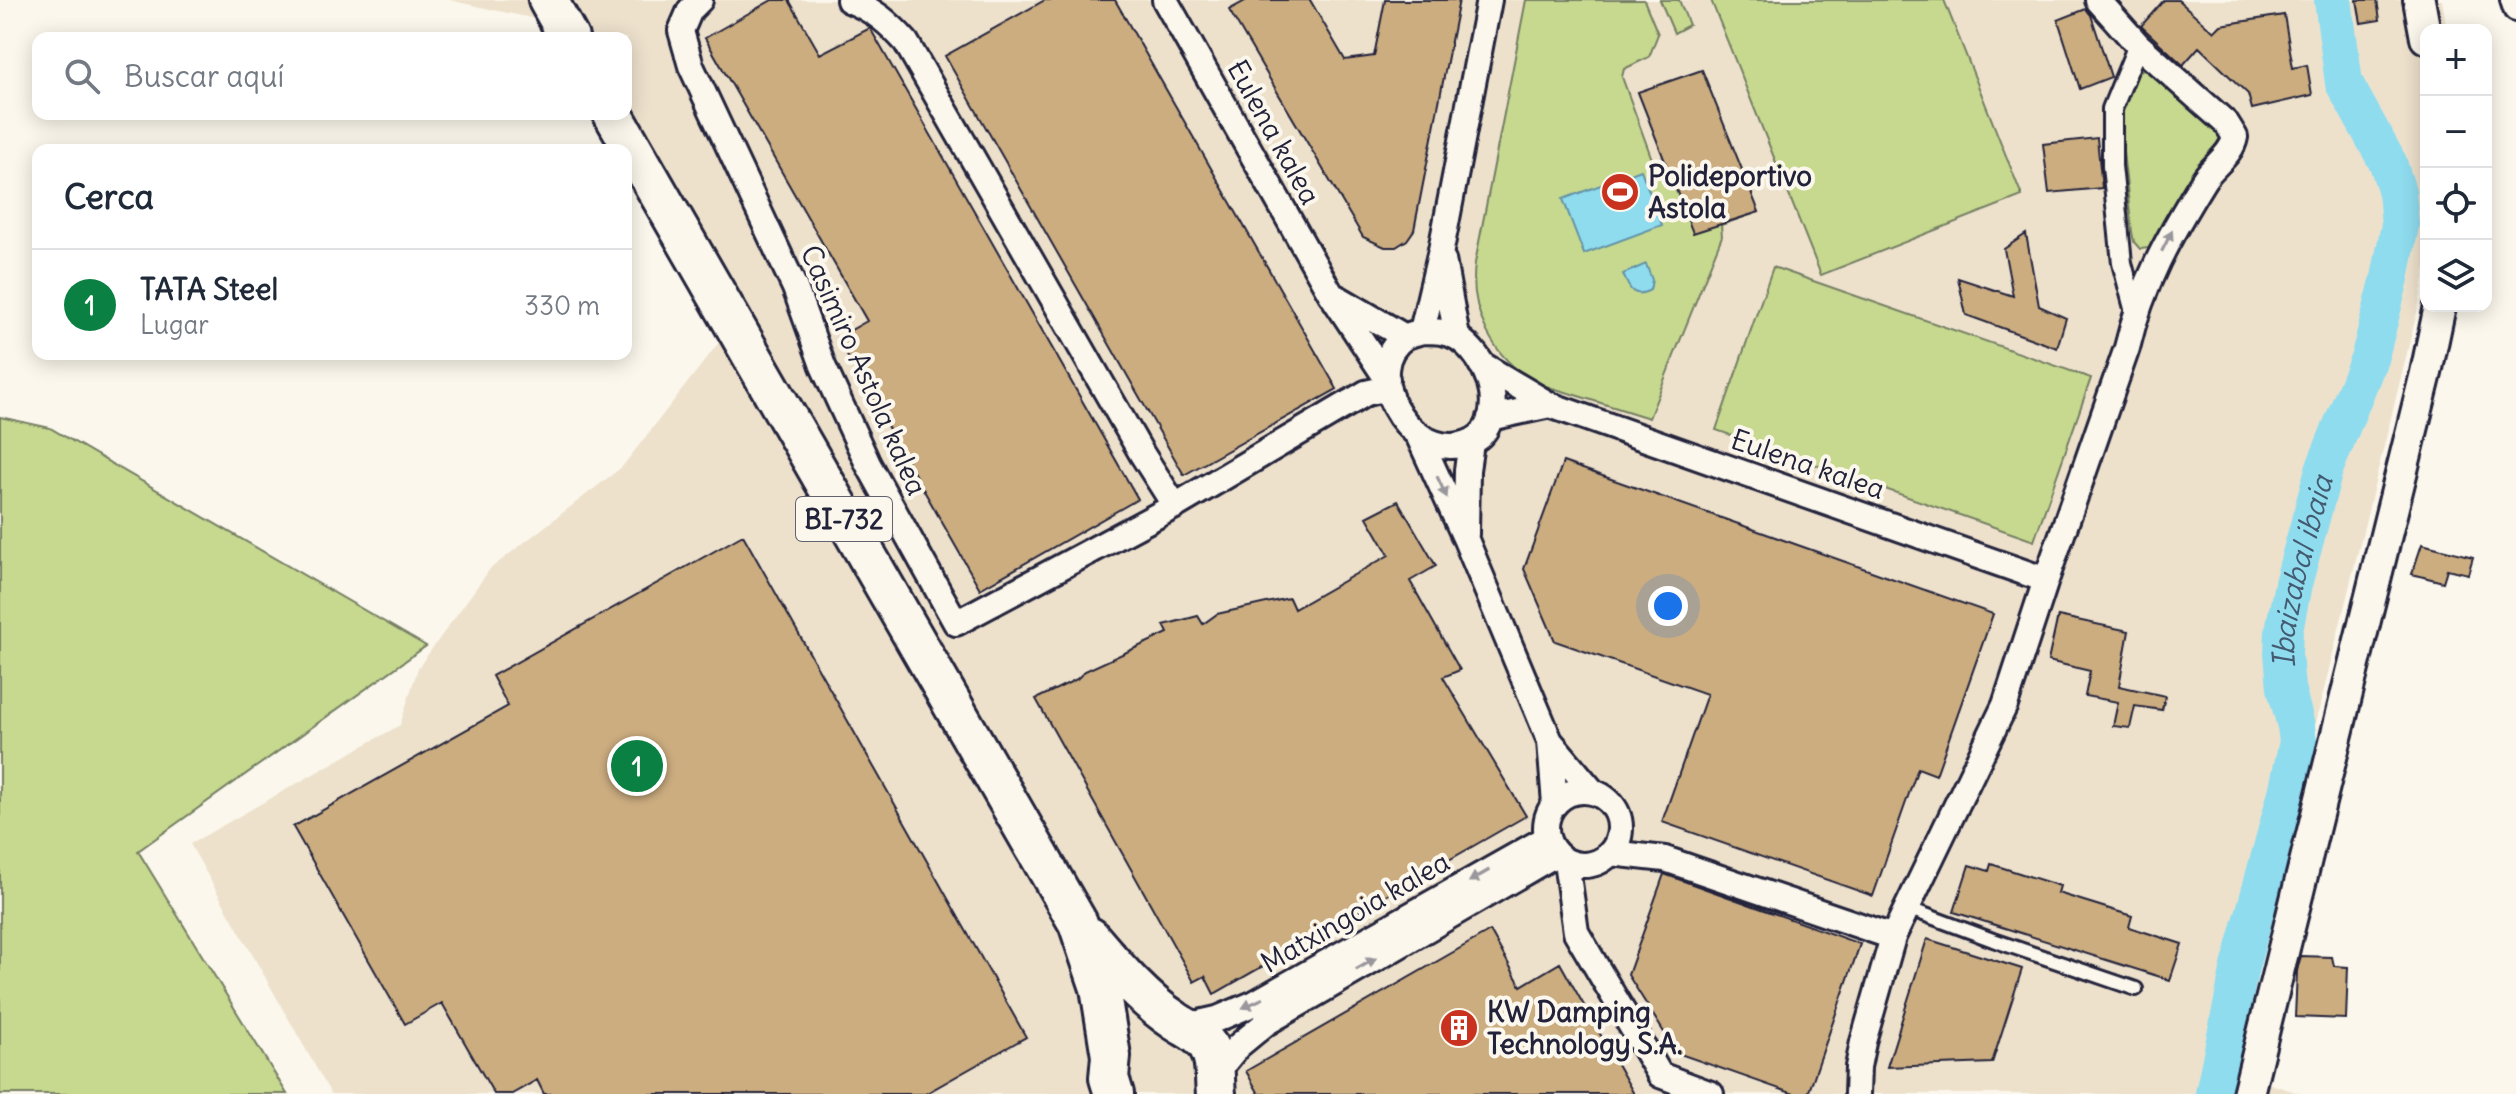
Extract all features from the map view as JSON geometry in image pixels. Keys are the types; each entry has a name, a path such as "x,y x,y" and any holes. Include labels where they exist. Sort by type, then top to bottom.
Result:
{"main road":[{"path":"548,0 566,32"},
{"name":"BI-732","path":"616,120 630,144"},
{"name":"BI-732","path":"632,147 1078,923 1100,988 1111,1056 1109,1078 1114,1094"},
{"name":"BI-732","path":"1078,923 1131,981 1180,1023 1195,1031 1208,1046 1214,1087"},
{"path":"1111,1056 1122,1037 1140,1024 1158,1020 1180,1023"}],"street":[{"name":"Casimiro Astola kalea","path":"700,0 690,10 681,31 691,66 795,288 823,366 868,464 956,623 1175,506 1344,408 1369,406 1390,393"},
{"path":"849,0 868,7 885,19 906,42 1142,454 1175,506"},
{"name":"Eulena kalea","path":"1165,0 1390,393"},
{"path":"1414,334 1441,250 1489,0"},
{"path":"1857,1094 1863,1042 1893,937 2005,705 2127,348 2135,312 2167,241 2207,174 2233,145 2235,137 2227,124 2138,45 2098,0"},
{"path":"2419,0 2423,24"},
{"path":"2513,0 2516,9"},
{"path":"2135,312 2122,263 2112,166 2112,109 2138,45"},
{"path":"1441,250 1457,337"},
{"path":"1331,294 1414,334"},
{"path":"2248,1094 2439,312"},
{"path":"1439,331 1457,337 1481,364 1490,383 1490,418 1484,431 1471,443 1450,447 1434,445 1404,423 1390,393 1388,361 1395,348 1414,334 1439,331"},
{"name":"Eulena kalea","path":"1481,364 1550,405 2046,580"},
{"path":"1490,418 1550,405"},
{"path":"1418,435 1466,540 1550,741 1593,792"},
{"path":"1466,540 1467,470 1471,443"},
{"path":"1550,741 1555,804"},
{"path":"1711,1094 1660,1075 1576,932 1582,850 1619,818 1614,806 1605,797 1593,792 1572,792 1555,804 1548,814 1546,826 1582,850 1665,859 1893,937"},
{"name":"Matxingoia kalea","path":"1180,1023 1217,1019 1255,1003 1582,850"},
{"name":"Matxingoia kalea","path":"1214,1087 1238,1046 1266,1023 1582,850"}],"lane":[{"path":"1907,908 2136,989"}],"shaded area":[{"path":"449,0 2442,0 2446,24 2420,24 2420,300 2230,1071 2302,1094 331,1094 190,844 400,725 418,668 490,569 622,467 745,309 632,116 632,32 583,32 581,29"}],"green space":[{"name":"Polideportivo Astola","path":"1526,0 1644,0 1658,34 1649,57 1624,69 1622,77 1657,173 1668,168 1638,92 1702,70 1759,212 1721,225 1722,236 1649,418 1536,382 1507,360 1496,347 1480,316 1474,281 1475,263"},
{"path":"1660,0 1679,0 1689,25 1674,33"},
{"path":"1711,0 1944,0 2022,196 1821,275"},
{"path":"2145,67 2192,93 2226,141 2157,243 2140,249 2134,242 2132,232 2119,116 2132,79"},
{"path":"1773,267 2091,378 2034,541 1716,430"},
{"path":"0,417 50,428 426,646 138,851 287,1094 0,1094"}],"water":[{"path":"1641,170 1662,225 1584,254 1563,199"},
{"path":"1646,264 1652,280 1650,290 1636,293 1623,274"}],"building":[{"path":"772,0 789,0 820,54 870,28 1138,499 980,589 837,338 867,321 705,38"},
{"path":"1045,0 1115,0 1337,389 1184,475 945,56"},
{"path":"1247,0 1310,0 1345,60 1374,56 1385,0 1459,0 1414,230 1407,240 1396,247 1385,247 1363,237 1229,10"},
{"path":"2164,0 2178,0 2214,32 2221,25 2284,15 2293,68 2307,65 2312,95 2252,109 2248,94 2199,47 2183,65 2141,26"},
{"path":"2357,0 2377,0 2380,20 2361,23"},
{"path":"2086,9 2091,15 2111,77 2080,89 2058,20"},
{"path":"1702,70 1759,212 1693,233 1638,92"},
{"path":"2097,138 2102,188 2049,193 2043,144"},
{"path":"2026,234 2039,306 2066,318 2057,348 1966,315 1958,278 2013,296 2004,249"},
{"path":"1563,462 1993,614 1936,775 1918,768 1873,896 1662,822 1707,694 1555,641 1524,569"},
{"path":"1398,501 1436,566 1410,581 1460,670 1443,677 1526,816 1214,994 1205,976 1194,982 1036,699 1077,679 1085,671 1168,633 1164,625 1198,616 1203,624 1217,614 1289,598 1294,609 1389,555 1367,517"},
{"path":"743,535 1026,1037 925,1094 544,1094 537,1080 512,1094 494,1094 442,1003 405,1024 293,827 508,706 492,676"},
{"path":"2422,544 2473,557 2468,574 2447,569 2443,582 2412,574"},
{"path":"2058,616 2129,631 2119,686 2165,696 2162,710 2135,706 2130,728 2113,726 2118,702 2085,696 2090,671 2048,661"},
{"path":"1991,864 2060,886 2058,893 2132,916 2129,927 2182,944 2170,980 1954,912 1969,865 1989,871"},
{"path":"1664,874 1860,944 1808,1094 1794,1094 1677,1053 1628,975"},
{"name":"KW Damping Technology S.A.","path":"1490,931 1521,986 1560,963 1634,1094 1259,1094 1246,1071"},
{"path":"1927,939 2022,969 1992,1063 1887,1067"},
{"path":"2301,956 2332,957 2334,966 2348,967 2346,1019 2295,1017 2297,971"}],"waterway":[{"name":"Ibaizabal ibaia","path":"2214,1094 2240,967 2298,742 2286,688 2283,653 2293,584 2324,470 2370,356 2400,225 2397,192 2388,163 2344,83 2333,0"}],"place":[{"name":"Polideportivo Astola","path":"1620,192"},
{"name":"TATA Steel","path":"637,766"},
{"name":"KW Damping Technology S.A.","path":"1459,1028"}]}
